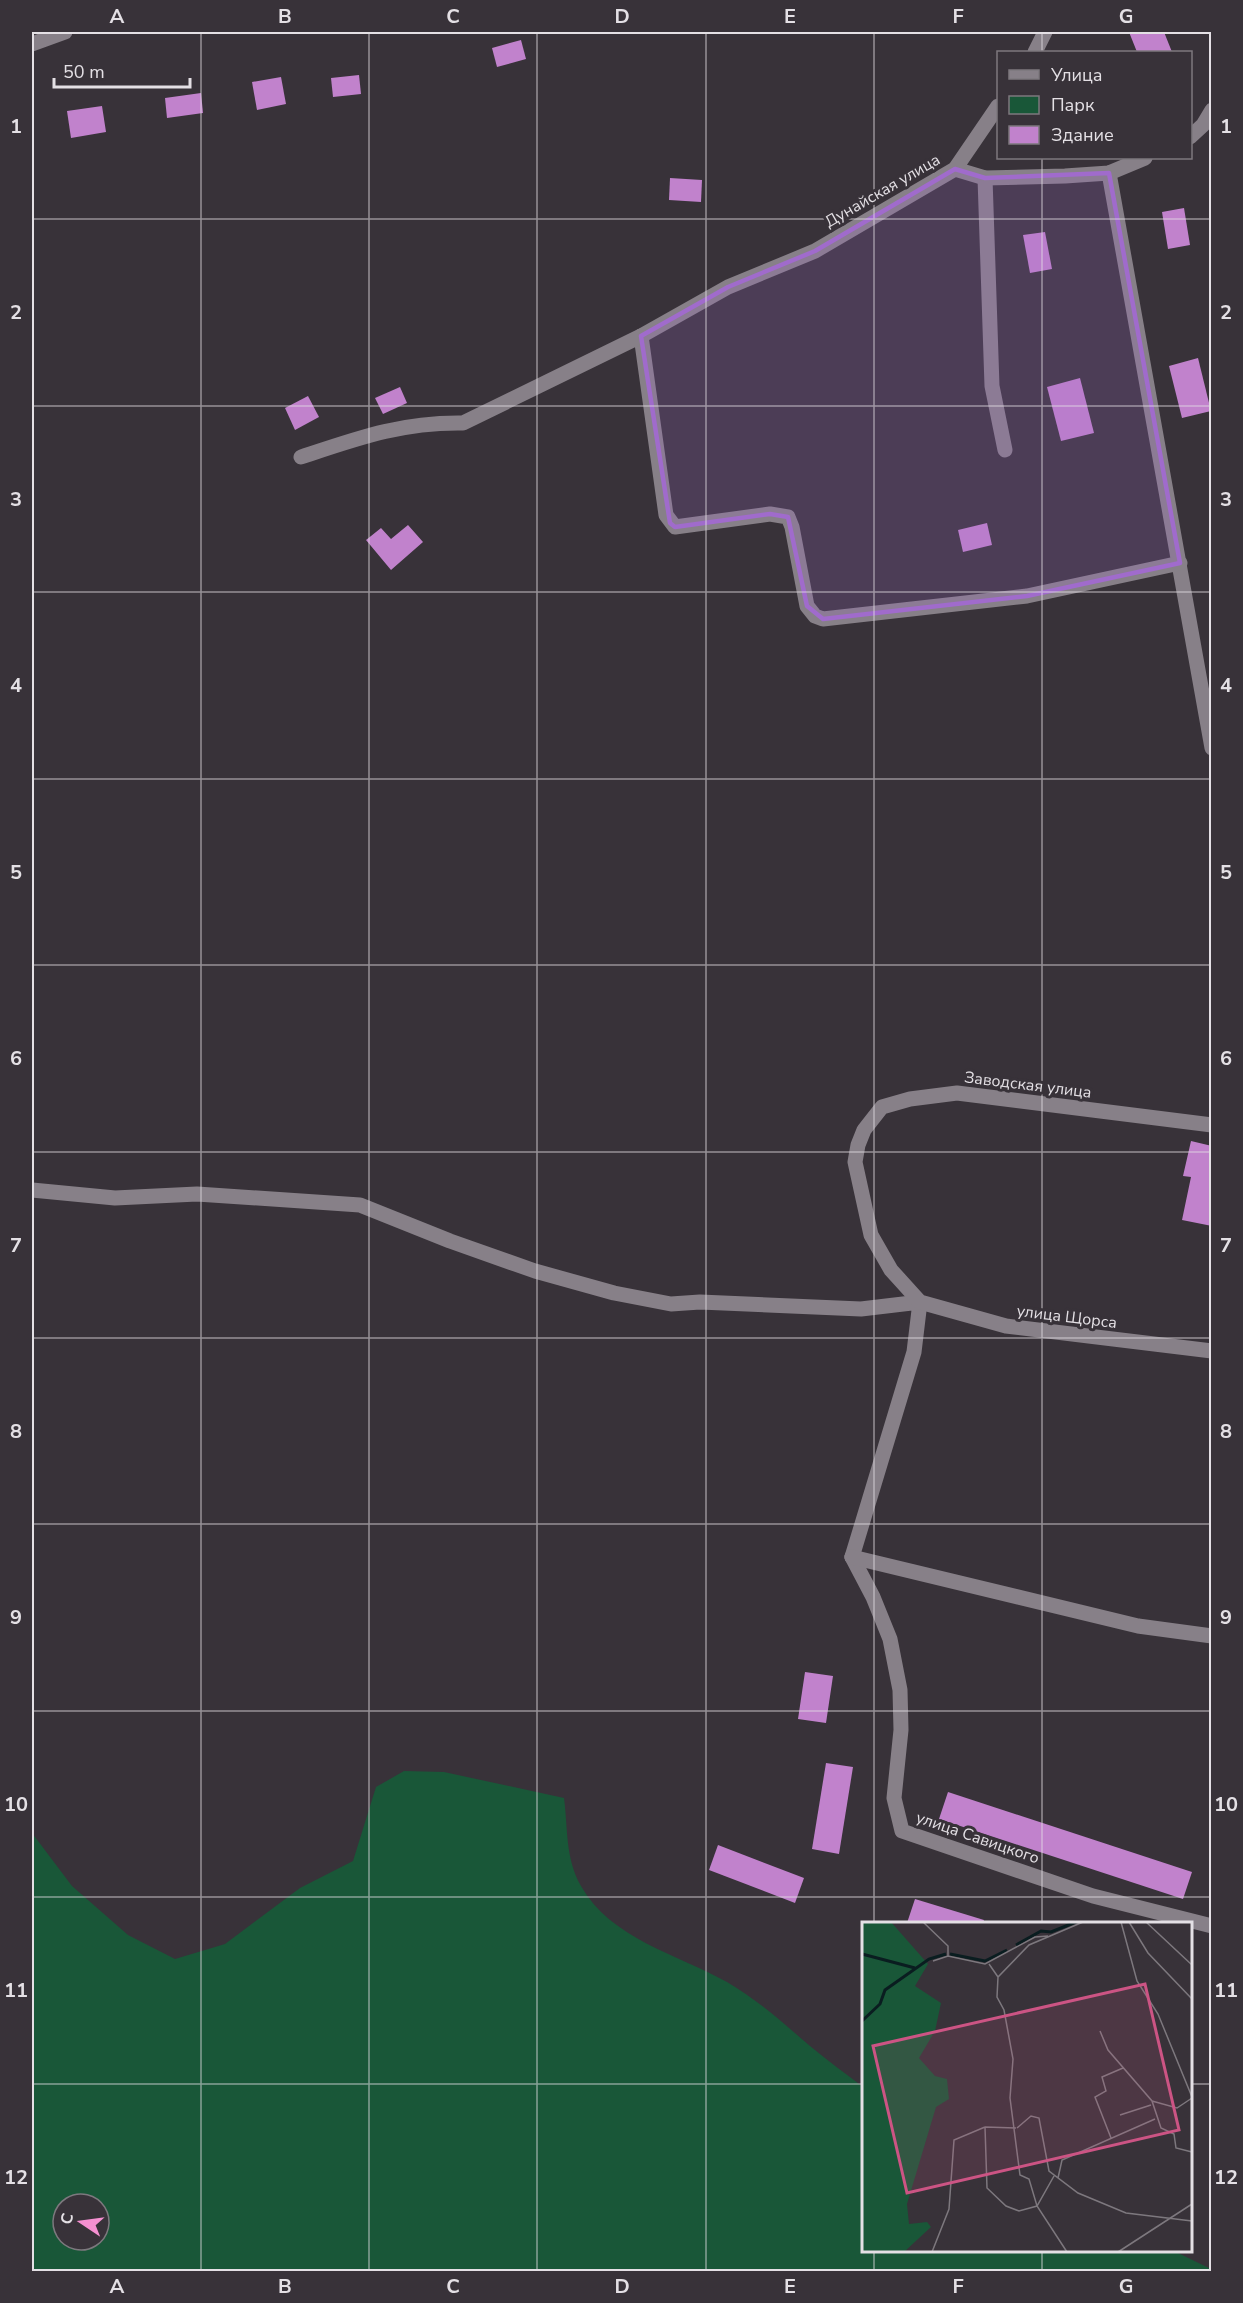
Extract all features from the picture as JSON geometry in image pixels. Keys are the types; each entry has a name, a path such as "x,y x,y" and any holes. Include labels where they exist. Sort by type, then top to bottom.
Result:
{"street":[{"path":"32,44 65,32"},
{"path":"1036,51 1045,32"},
{"path":"956,169 997,109"},
{"path":"1192,137 1212,110"},
{"name":"Дунайская улица","path":"301,457 400,426 432,422 463,423 641,336 728,287 815,250 956,169 985,178 1109,172 1142,159"},
{"path":"1109,172 1212,748"},
{"path":"985,178 992,386 1005,450"},
{"path":"641,336 666,515 670,523 675,527 770,514 788,518 792,527 807,606 814,616 823,619 1027,596 1180,564"},
{"name":"Заводская улица","path":"920,1302 891,1270 871,1234 855,1162 864,1130 882,1107 910,1099 957,1093 1212,1125"},
{"path":"32,1190 115,1198 196,1194 360,1205 450,1241 536,1271 614,1293 671,1304 700,1302 861,1309 920,1302 914,1352 852,1557 1137,1626 1212,1636"},
{"name":"улица Щорса","path":"920,1302 1006,1326 1212,1351"},
{"name":"улица Савицкого","path":"852,1557 873,1598 890,1639 900,1690 901,1730 894,1798 902,1831 1093,1896 1212,1926"}],"highlighted area":[{"path":"955,169 985,178 1109,173 1180,563 1027,596 823,619 807,606 788,517 770,514 675,527 670,523 641,336 728,287 815,251"}],"green space":[{"path":"404,1771 444,1772 564,1798 572,1865 581,1886 609,1919 646,1943 708,1972 749,1996 862,2086 862,2252 1176,2252 1211,2271 32,2271 32,1833 72,1886 128,1935 175,1959 225,1944 300,1888 353,1861 376,1787"}],"building":[{"path":"1129,32 1164,32 1172,51 1137,51"},
{"path":"521,40 526,59 497,67 492,48"},
{"path":"359,75 361,94 333,97 331,78"},
{"path":"281,77 286,104 257,110 252,82"},
{"path":"201,93 203,113 167,118 165,98"},
{"path":"102,106 106,132 71,138 67,111"},
{"path":"670,178 702,180 701,202 669,200"},
{"path":"1184,208 1190,245 1168,249 1162,212"},
{"path":"1045,232 1052,269 1030,273 1023,235"},
{"path":"1198,358 1211,411 1182,418 1169,366"},
{"path":"1080,378 1094,433 1061,441 1047,387"},
{"path":"400,387 407,403 383,414 375,398"},
{"path":"308,396 319,417 295,430 285,408"},
{"path":"987,523 992,545 963,552 958,530"},
{"path":"408,525 423,542 391,570 366,540 381,528 391,539"},
{"path":"1191,1141 1212,1146 1212,1226 1182,1220 1191,1177 1183,1176"},
{"path":"805,1672 833,1676 826,1723 798,1719"},
{"path":"826,1763 853,1767 839,1854 812,1849"},
{"path":"948,1792 1192,1872 1183,1899 939,1819"},
{"path":"718,1845 804,1878 795,1903 709,1870"},
{"path":"915,1899 984,1920 983,1922 907,1922"}]}
